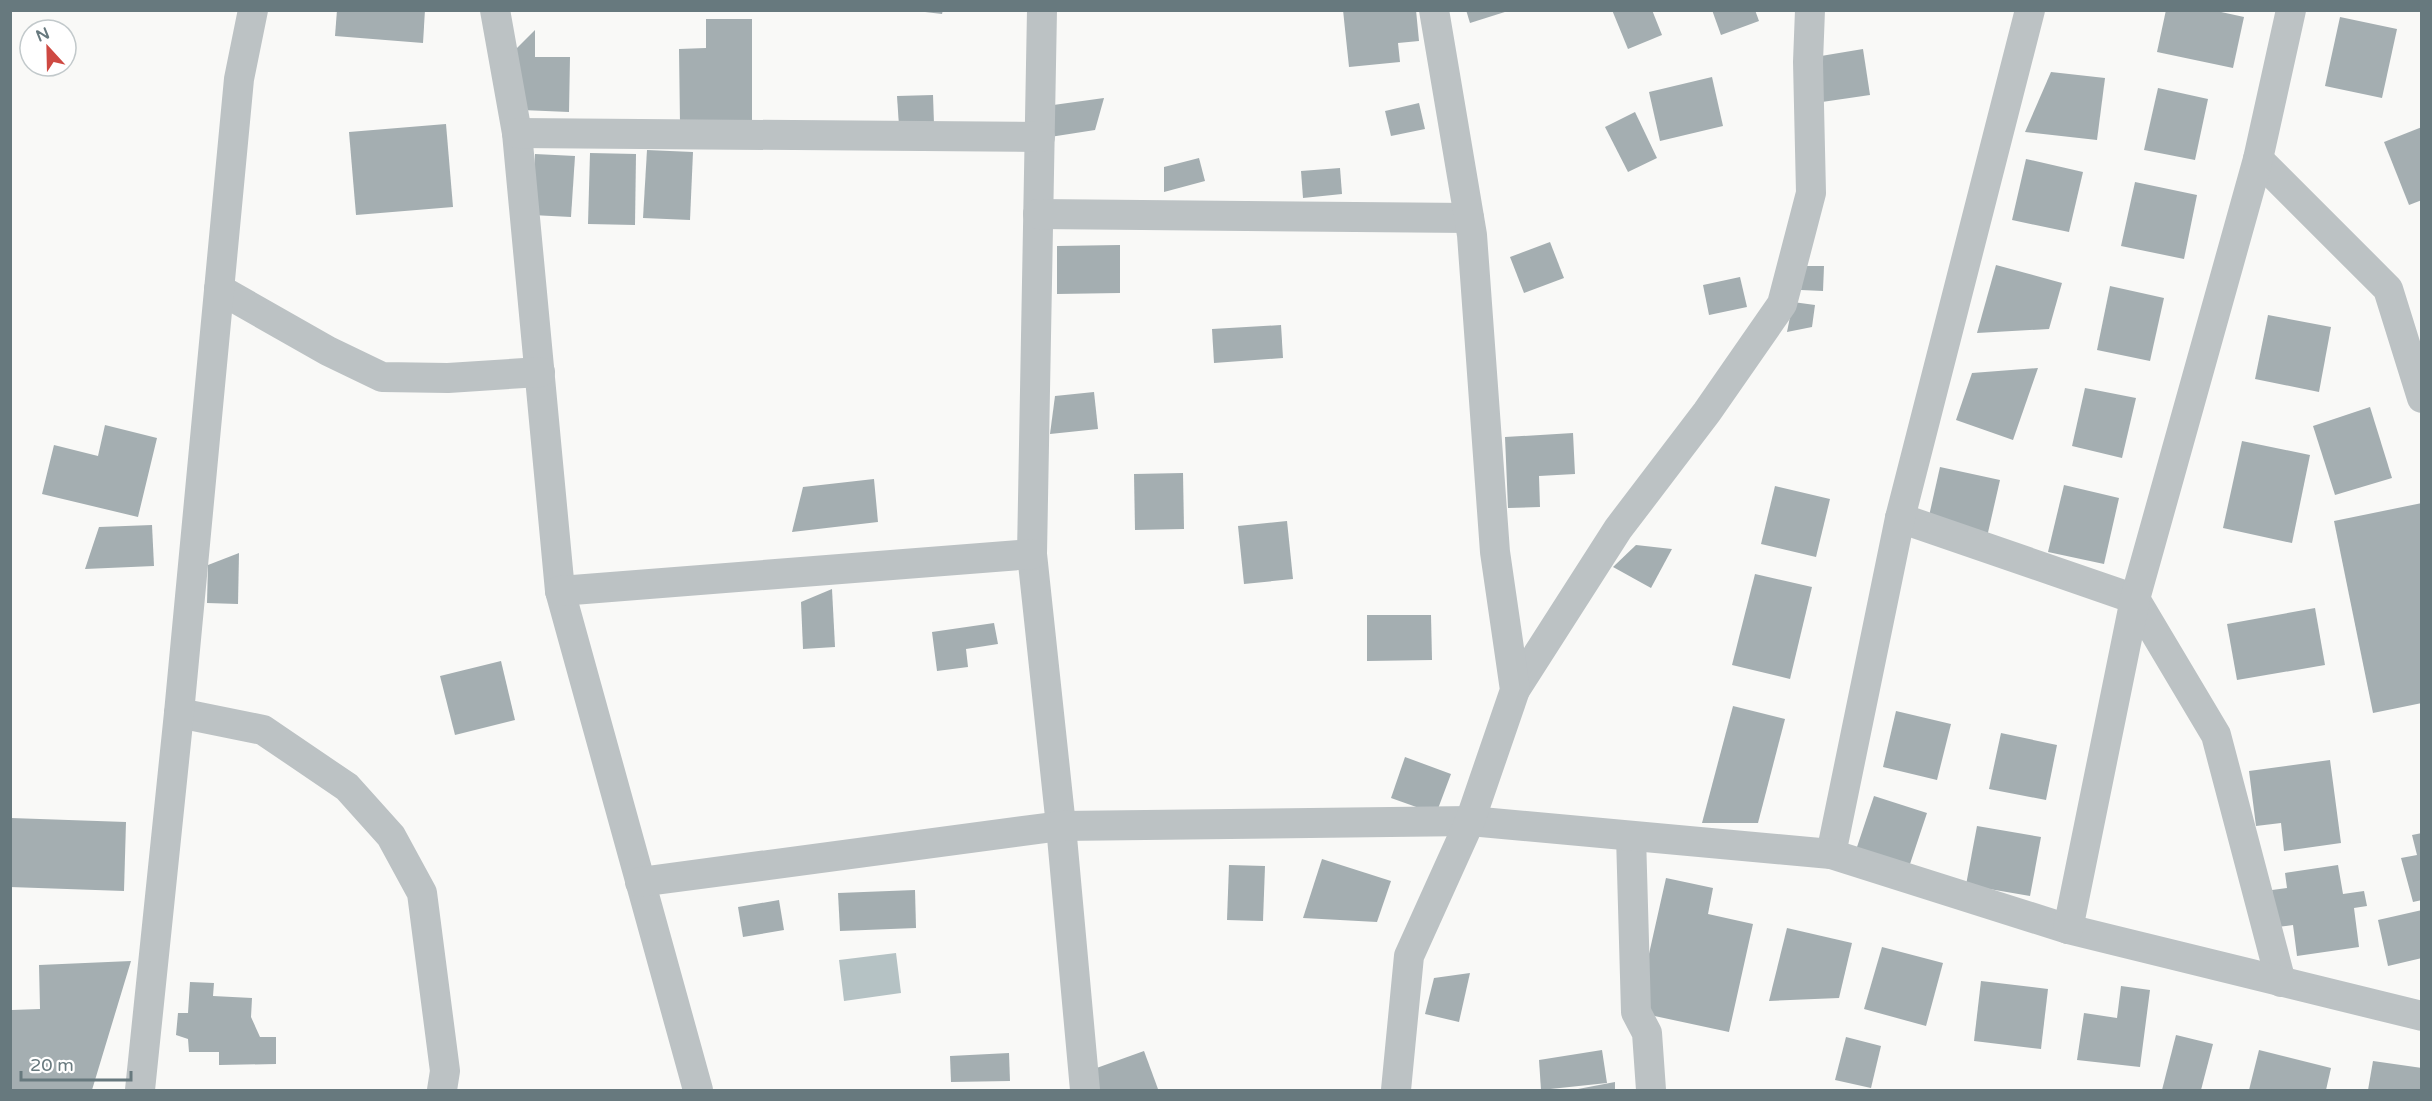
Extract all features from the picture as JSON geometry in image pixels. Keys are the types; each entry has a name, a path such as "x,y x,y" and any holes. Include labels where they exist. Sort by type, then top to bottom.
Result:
{"street":[{"path":"140,1090 179,713 239,79 253,10"},
{"path":"495,10 517,133 560,591 698,1090"},
{"path":"1042,10 1032,554 1061,826 1085,1090"},
{"path":"1434,10 1469,218 1495,552 1515,690"},
{"path":"1396,1090 1409,956 1470,821 1515,690 1618,529 1707,412 1782,304 1811,193 1808,62 1810,10"},
{"path":"1831,854 1900,518 2030,10"},
{"path":"2068,929 2135,599 2258,159 2291,10"},
{"path":"517,133 1040,137"},
{"path":"2258,159 2388,289 2421,398"},
{"path":"1038,214 1469,218"},
{"path":"219,289 328,351 382,377 448,378 540,372"},
{"path":"1900,518 2135,599 2216,735 2281,982"},
{"path":"560,591 1032,554"},
{"path":"179,713 263,730 347,787 391,836 422,893 445,1071 442,1090"},
{"path":"640,882 1061,826 1470,821 1831,854 2068,929 2421,1016"},
{"path":"1631,836 1636,1012 1647,1033 1651,1090"}],"shaded area":[{"path":"896,953 901,993 844,1001 839,960"}],"building":[{"path":"337,10 425,10 423,43 335,36"},
{"path":"908,10 943,10 942,14"},
{"path":"1343,10 1416,10 1419,41 1398,43 1400,62 1349,67"},
{"path":"1466,10 1508,10 1508,11 1470,23"},
{"path":"1612,10 1652,10 1662,35 1628,49"},
{"path":"1712,10 1755,10 1759,21 1721,35"},
{"path":"2166,10 2212,10 2244,17 2233,68 2157,52"},
{"path":"2340,17 2397,29 2382,98 2325,86"},
{"path":"706,19 752,19 752,123 680,124 679,49 706,48"},
{"path":"535,30 535,57 570,57 569,112 522,110 514,51"},
{"path":"1863,49 1870,95 1822,102 1815,57"},
{"path":"2051,72 2105,78 2097,140 2025,132"},
{"path":"1712,77 1723,126 1660,141 1649,92"},
{"path":"2158,88 2208,99 2195,160 2144,150"},
{"path":"933,95 934,124 899,126 897,96"},
{"path":"1104,98 1095,130 1050,137 1046,106"},
{"path":"1419,103 1425,129 1391,136 1385,111"},
{"path":"1635,112 1657,158 1628,172 1605,127"},
{"path":"446,124 453,207 356,215 349,132"},
{"path":"2422,127 2422,200 2409,205 2384,142"},
{"path":"647,150 693,152 690,220 643,218"},
{"path":"590,153 636,154 635,225 588,224"},
{"path":"535,154 575,156 571,217 532,215"},
{"path":"1199,158 1205,181 1164,192 1164,167"},
{"path":"2026,159 2083,172 2069,232 2012,220"},
{"path":"1340,168 1342,194 1303,198 1301,171"},
{"path":"2135,182 2197,195 2184,259 2121,246"},
{"path":"1550,242 1564,278 1524,293 1510,257"},
{"path":"1120,245 1120,293 1057,294 1057,246"},
{"path":"1996,265 2062,283 2049,329 1977,333"},
{"path":"1802,266 1824,266 1823,291 1801,290"},
{"path":"1740,277 1747,307 1709,315 1703,285"},
{"path":"2110,286 2164,298 2150,361 2097,350"},
{"path":"1793,302 1815,305 1812,327 1787,332"},
{"path":"2268,315 2331,327 2319,392 2255,379"},
{"path":"1281,325 1283,358 1214,363 1212,329"},
{"path":"2038,368 2013,440 1956,420 1972,373"},
{"path":"2085,388 2136,398 2122,458 2072,446"},
{"path":"1094,392 1098,429 1050,434 1055,396"},
{"path":"2370,407 2392,478 2335,495 2313,426"},
{"path":"105,425 157,438 138,517 42,494 54,445 98,456"},
{"path":"1573,433 1575,474 1539,476 1540,507 1508,508 1505,437"},
{"path":"2242,441 2310,455 2292,543 2223,528"},
{"path":"1940,467 2000,480 1987,537 1927,525"},
{"path":"1183,473 1184,529 1135,530 1134,474"},
{"path":"874,479 878,522 792,532 803,487"},
{"path":"2064,485 2119,498 2104,564 2048,552"},
{"path":"1775,486 1830,499 1816,557 1761,544"},
{"path":"2422,503 2422,703 2373,713 2334,521"},
{"path":"1287,521 1293,579 1244,584 1238,526"},
{"path":"152,525 154,566 85,569 99,527"},
{"path":"1636,545 1672,549 1651,588 1613,567"},
{"path":"239,553 238,604 207,603 208,565"},
{"path":"1755,574 1812,587 1790,679 1732,665"},
{"path":"832,589 835,647 803,649 801,602"},
{"path":"2315,608 2325,665 2237,680 2227,624"},
{"path":"1367,615 1431,615 1432,660 1367,661"},
{"path":"994,623 998,644 966,649 968,667 937,671 932,632"},
{"path":"501,661 515,720 455,735 440,676"},
{"path":"1733,706 1785,719 1758,823 1702,823"},
{"path":"1896,711 1951,724 1937,780 1883,767"},
{"path":"2001,733 2057,745 2046,800 1989,789"},
{"path":"1405,757 1451,774 1436,814 1391,798"},
{"path":"2330,760 2341,843 2284,851 2281,823 2256,826 2249,771"},
{"path":"1874,796 1927,813 1908,870 1855,853"},
{"path":"11,818 126,822 124,891 10,887"},
{"path":"1977,826 2041,837 2030,896 1966,885"},
{"path":"2422,833 2422,900 2413,902 2401,858 2417,855 2412,835"},
{"path":"1322,859 1391,881 1377,922 1303,918"},
{"path":"1229,865 1265,866 1263,921 1227,920"},
{"path":"2338,865 2343,894 2364,891 2367,906 2354,908 2359,947 2297,956 2293,925 2277,927 2272,890 2287,888 2285,873"},
{"path":"1666,878 1713,888 1708,914 1753,924 1729,1032 1636,1012"},
{"path":"915,890 916,928 840,931 838,893"},
{"path":"779,900 784,930 743,937 738,907"},
{"path":"2422,910 2422,958 2388,966 2378,920"},
{"path":"1787,928 1852,943 1839,998 1769,1001"},
{"path":"1882,947 1943,963 1926,1026 1864,1009"},
{"path":"131,961 92,1090 10,1090 10,1014 12,1010 40,1009 39,965"},
{"path":"1470,973 1459,1022 1425,1014 1434,978"},
{"path":"1981,981 2048,989 2041,1049 1974,1041"},
{"path":"190,982 214,983 213,996 252,998 251,1017 260,1037 276,1037 276,1064 219,1065 219,1052 189,1052 188,1039 176,1035 178,1013 188,1013"},
{"path":"2121,986 2150,990 2140,1067 2077,1060 2084,1013 2117,1018"},
{"path":"2176,1035 2213,1044 2201,1090 2162,1090"},
{"path":"1846,1037 1881,1046 1871,1088 1835,1080"},
{"path":"1602,1050 1607,1083 1541,1090 1539,1060"},
{"path":"2259,1050 2331,1068 2326,1090 2249,1090"},
{"path":"1144,1051 1158,1089 1098,1090 1091,1070"},
{"path":"1009,1053 1010,1081 951,1082 950,1056"},
{"path":"2373,1061 2422,1068 2422,1090 2368,1090"},
{"path":"1615,1082 1615,1090 1578,1090 1578,1089"}]}
